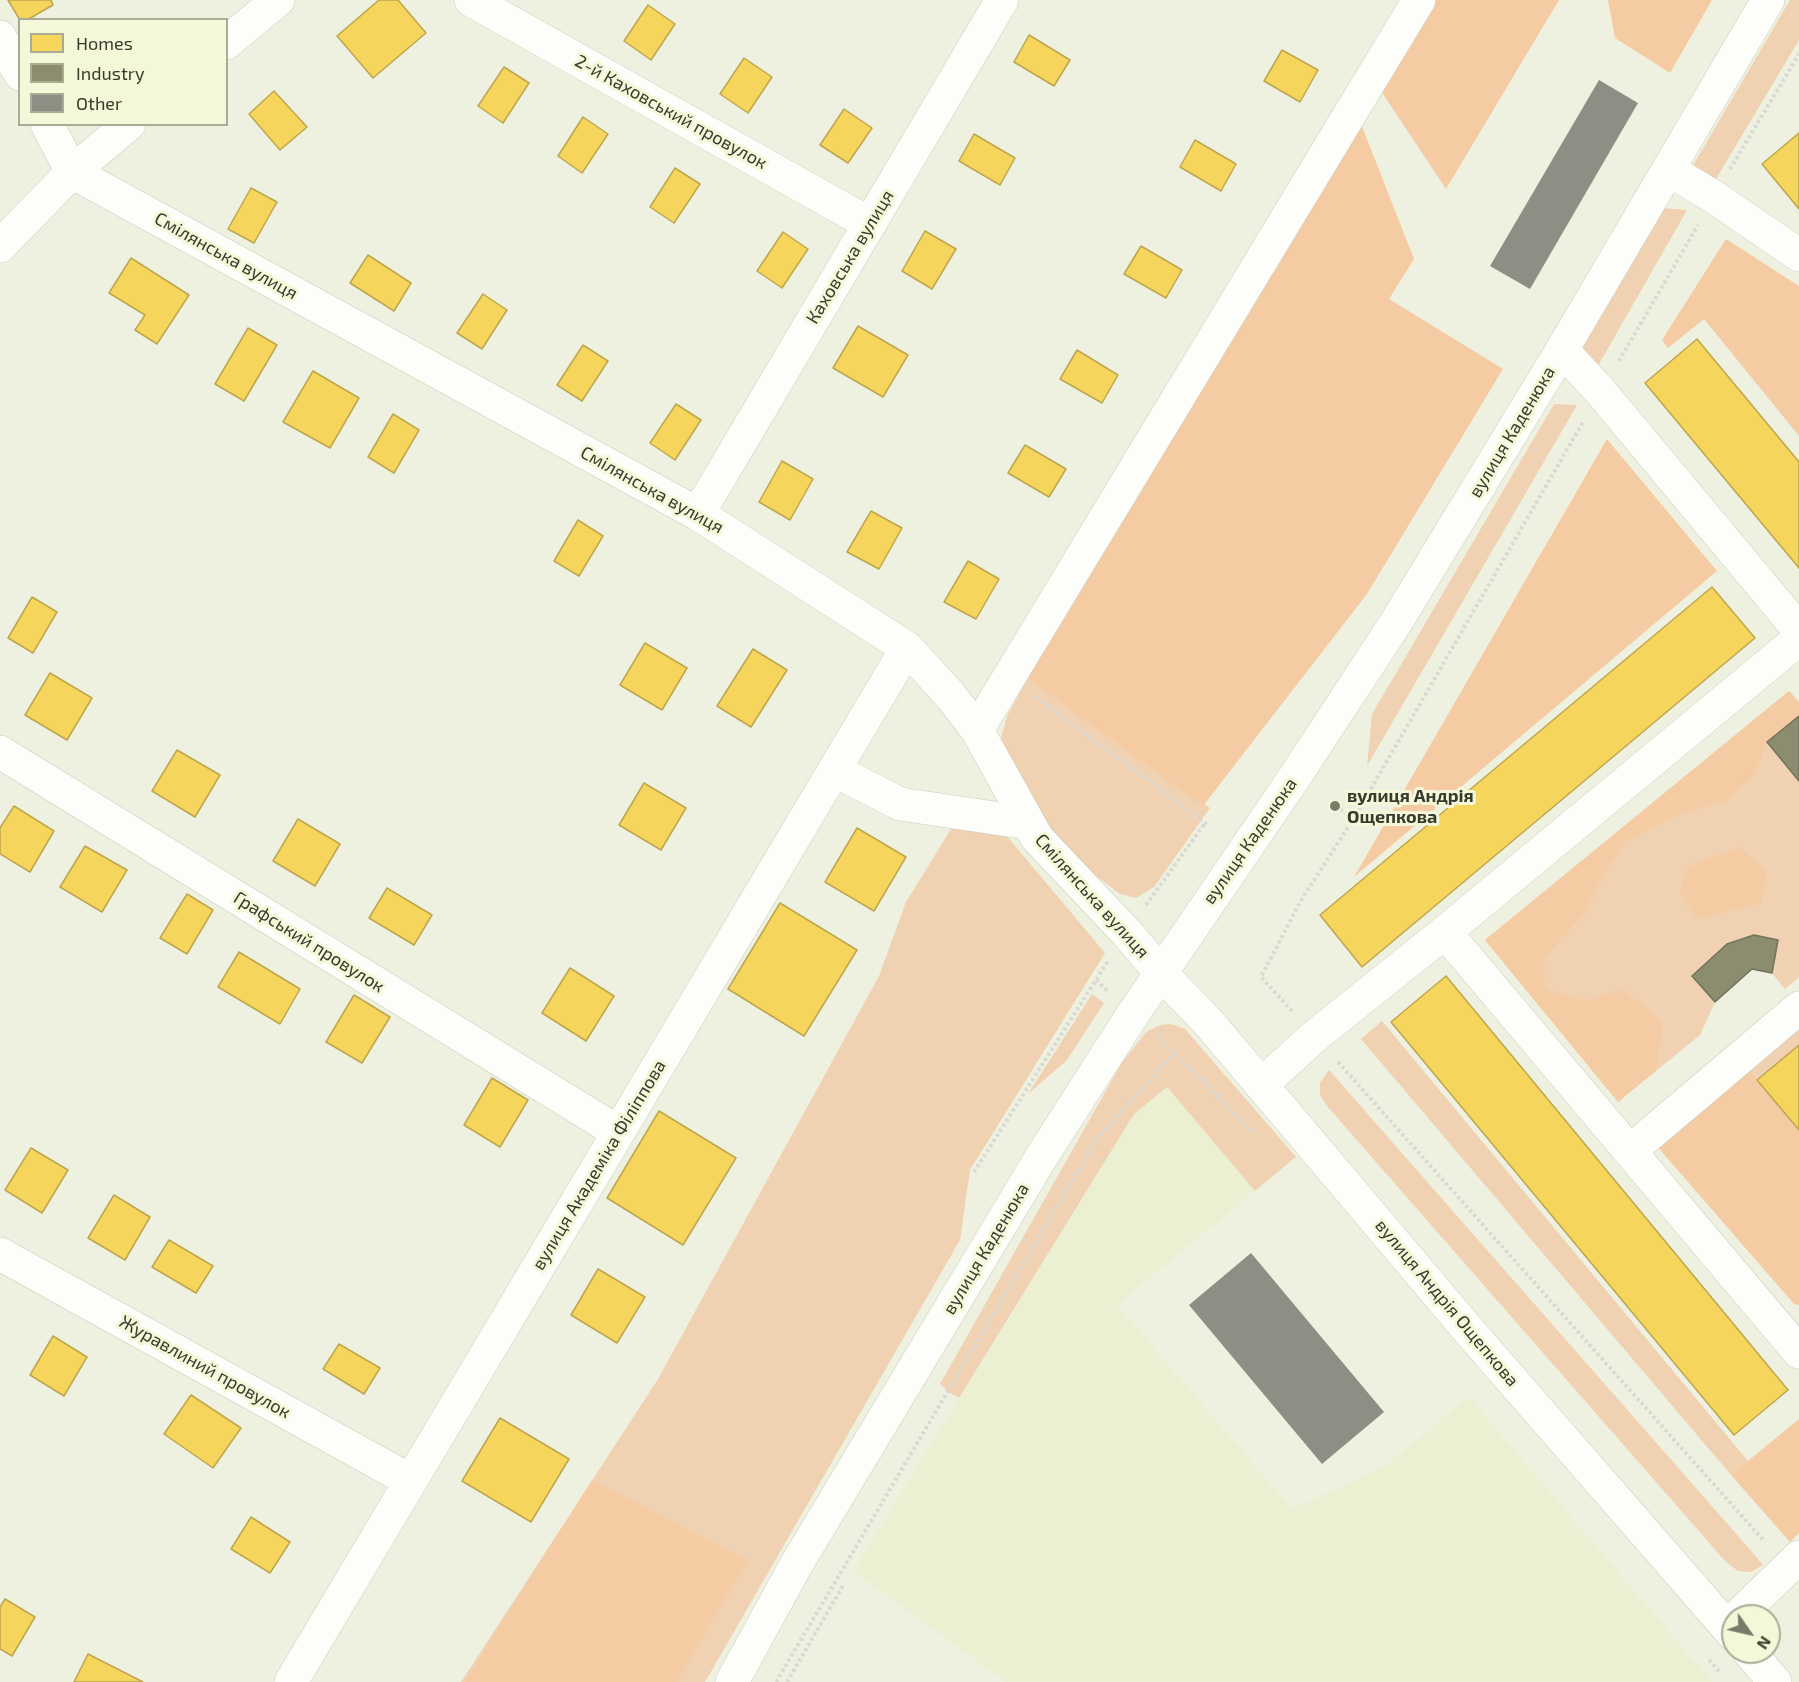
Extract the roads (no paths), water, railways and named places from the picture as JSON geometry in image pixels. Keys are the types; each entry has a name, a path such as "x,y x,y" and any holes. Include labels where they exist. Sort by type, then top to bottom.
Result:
{"street":[{"path":"228,41 278,0"},
{"name":"2-й Каховський провулок","path":"471,0 870,224"},
{"name":"Каховська вулиця","path":"698,514 1002,0"},
{"path":"977,730 1419,0"},
{"name":"вулиця Каденюка","path":"732,1682 796,1565 1042,1156 1161,973 1294,778 1395,624 1562,350 1768,0"},
{"path":"0,37 18,70"},
{"path":"48,126 72,172"},
{"path":"0,246 72,172 127,126"},
{"path":"1669,170 1714,197 1799,255"},
{"name":"Смілянська вулиця","path":"72,172 698,514 907,648 950,695 977,730 1037,838 1126,932 1161,973"},
{"path":"1562,350 1601,392 1799,630"},
{"path":"1261,1085 1315,1036 1445,932 1799,639"},
{"name":"вулиця Академіка Філіппова","path":"291,1682 907,648"},
{"name":"Графський провулок","path":"0,752 618,1132"},
{"path":"834,770 900,804 1028,823"},
{"path":"1445,932 1799,1352"},
{"name":"вулиця Андрія Ощепкова","path":"1161,973 1209,1023 1470,1332 1721,1611"},
{"path":"1630,1151 1799,1008"},
{"name":"Журавлиний провулок","path":"0,1254 411,1481"},
{"path":"1753,1604 1793,1563"},
{"path":"1759,1664 1775,1682"}],"place":[{"name":"вулиця Андрія Ощепкова","path":"1335,806"}]}
